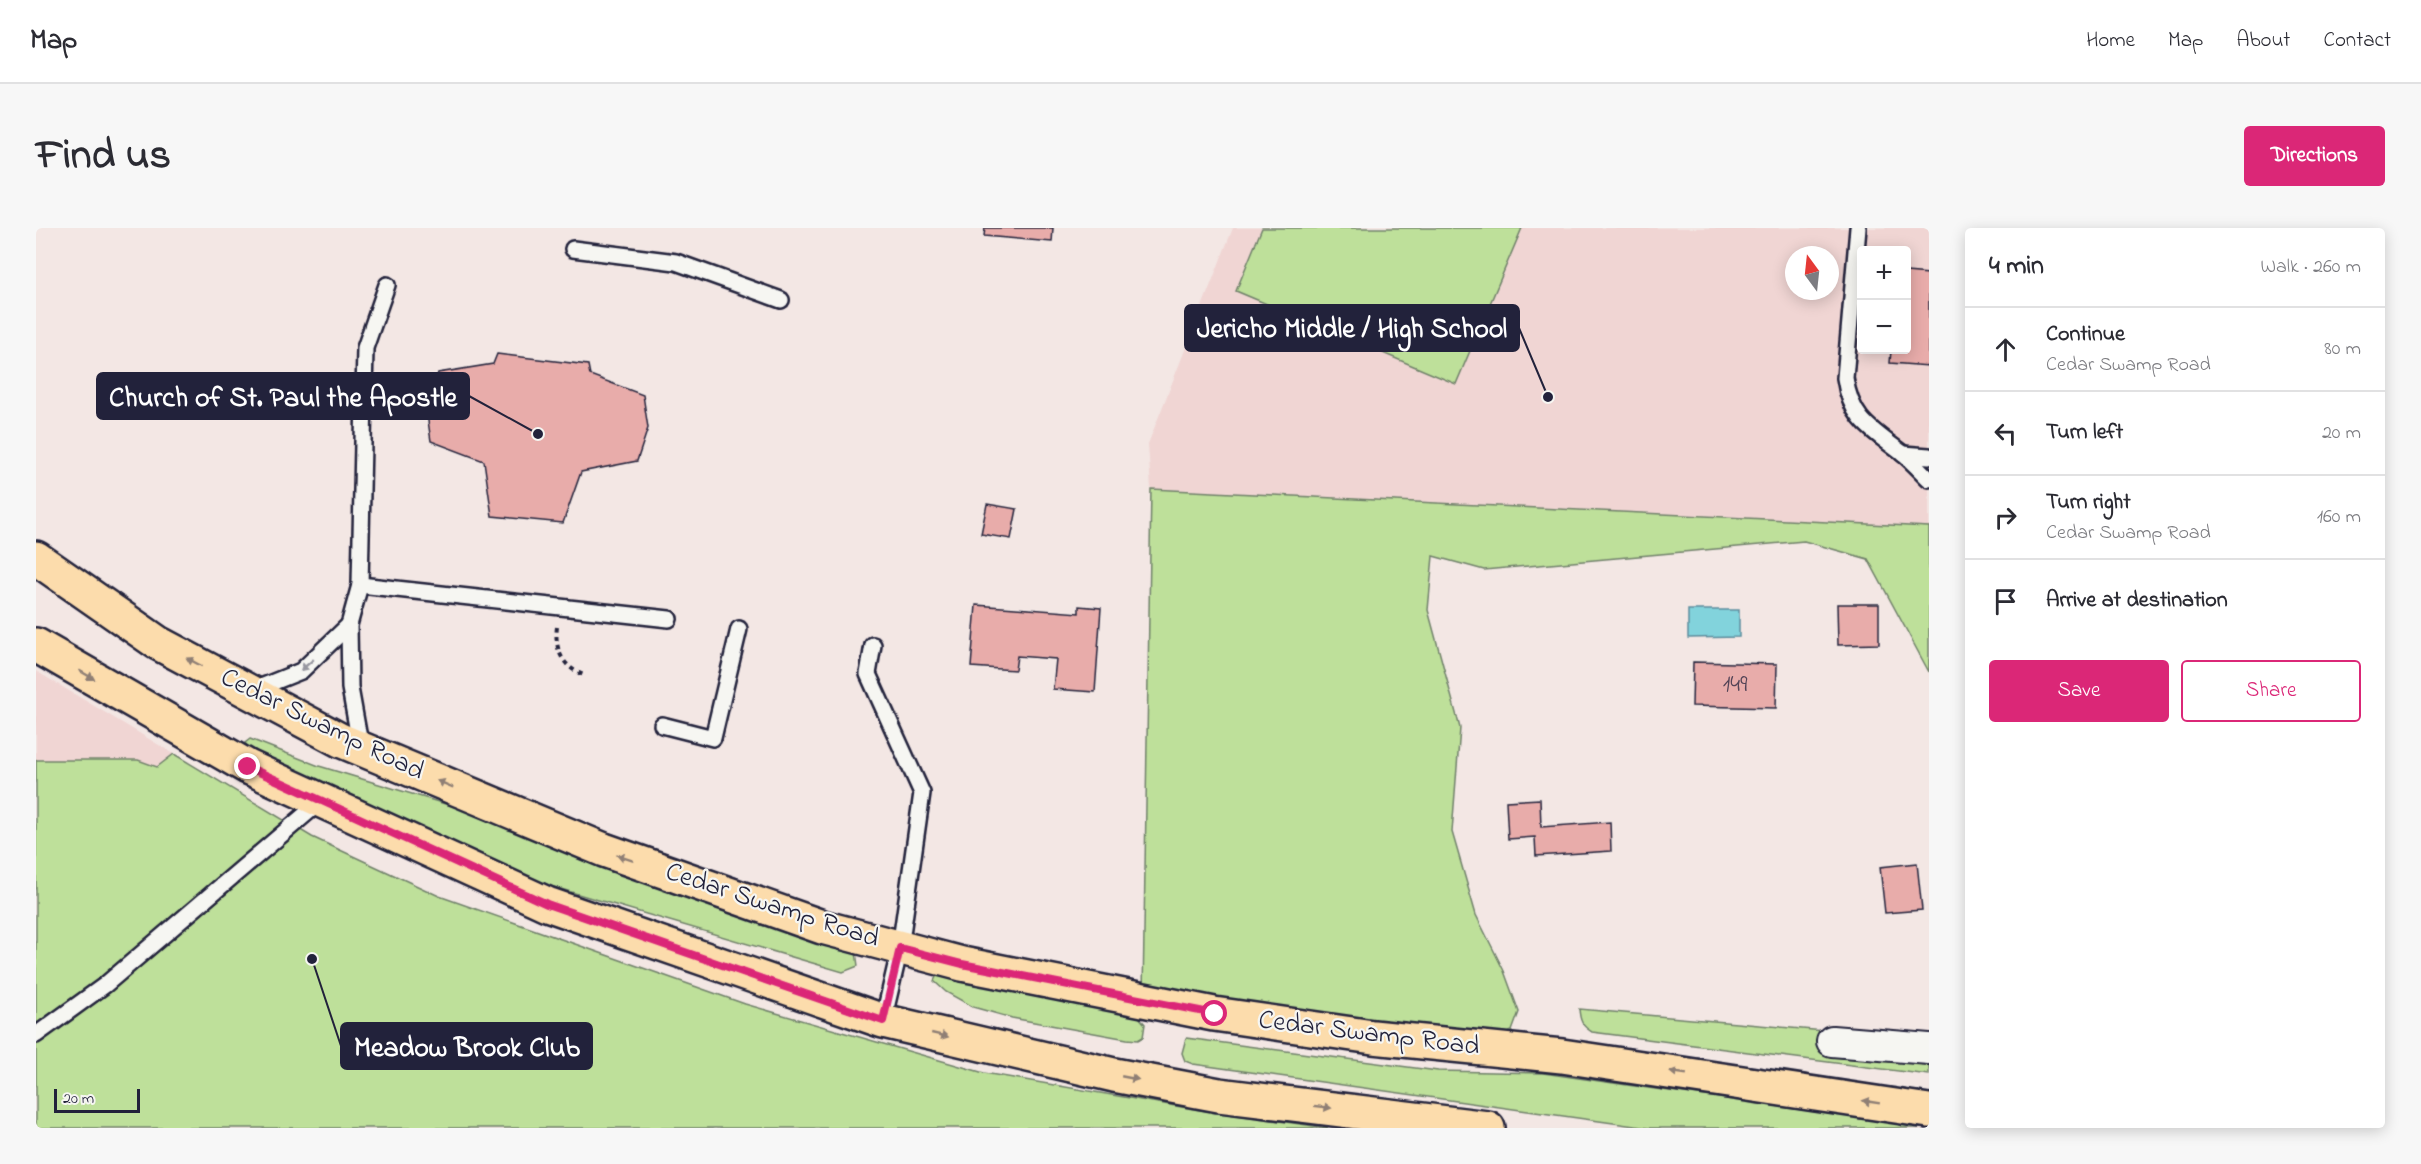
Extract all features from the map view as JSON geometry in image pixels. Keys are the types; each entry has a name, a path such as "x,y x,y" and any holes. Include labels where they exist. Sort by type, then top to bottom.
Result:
{"main road":[{"name":"Cedar Swamp Road","path":"36,558 158,644 340,740 604,850 822,927 962,964 1215,1014 1373,1037 1562,1056 1929,1111"},
{"path":"36,645 248,767 547,904 883,1021 1114,1075 1219,1095 1488,1128"}],"street":[{"path":"1832,1041 1929,1049"}],"lane":[{"path":"1858,228 1846,368 1848,396 1868,429 1904,454 1929,479"},
{"path":"573,249 676,262 781,300"},
{"path":"361,749 350,688 349,625 360,585 365,348 387,285"},
{"path":"1904,454 1929,456"},
{"path":"360,585 669,619"},
{"path":"249,692 301,671 349,625"},
{"path":"662,725 712,738 739,629"},
{"path":"873,645 868,674 922,793 900,948 883,1021"},
{"path":"36,1035 105,985 321,801"}],"path":[{"path":"560,608 556,636 558,650 564,662 573,671 584,675"}],"shaded area":[{"path":"1233,228 1929,228 1929,527 1151,489 1148,444"},
{"path":"36,671 174,754 36,862"}],"green space":[{"path":"1262,228 1522,228 1456,384 1236,291"},
{"path":"1151,489 1929,527 1929,672 1868,559 1804,541 1484,570 1433,556 1428,610 1460,728 1452,832 1476,915 1504,971 1519,1012 1512,1031 1491,1039 1143,995"},
{"path":"250,739 319,766 465,810 548,846 850,948 856,952 858,966 843,972 527,879 359,805 248,747 245,743"},
{"path":"174,754 312,837 439,896 745,1004 984,1073 1193,1109 1328,1128 36,1128 36,760 138,760 157,767"},
{"path":"943,972 1027,995 1138,1016 1145,1024 1143,1037 1138,1040 1127,1039 1012,1018 973,1007 946,992 934,981 938,973"},
{"path":"1579,1009 1836,1032 1929,1064 1929,1075 1592,1032 1582,1023"},
{"path":"1186,1038 1438,1071 1543,1073 1929,1128 1649,1128 1193,1064 1185,1061 1182,1053"}],"water":[{"path":"1688,610 1739,610 1739,637 1688,638"}],"building":[{"path":"985,228 1053,228 1052,242 984,236"},
{"path":"1911,272 1929,274 1929,366 1890,363 1891,354 1911,354"},
{"path":"497,354 588,365 590,375 643,395 648,428 637,461 581,472 563,523 492,516 484,461 431,441 426,407 438,373 493,364"},
{"path":"987,504 1017,509 1011,539 981,534"},
{"path":"1837,604 1879,604 1879,644 1838,645"},
{"path":"976,605 1079,613 1079,606 1101,608 1095,692 1053,689 1056,659 1017,656 1015,670 971,667"},
{"path":"1693,662 1777,664 1776,708 1692,706"},
{"path":"1540,799 1541,827 1610,822 1611,851 1536,856 1535,837 1508,839 1506,801"},
{"path":"1917,863 1922,910 1885,913 1880,867"}],"place":[{"name":"Jericho Middle / High School","path":"1548,397"},
{"name":"Church of St. Paul the Apostle","path":"538,434"},
{"name":"Meadow Brook Club","path":"312,959"}],"route":[{"path":"248,767 547,904 883,1021 900,948 962,964 1215,1014"}]}
